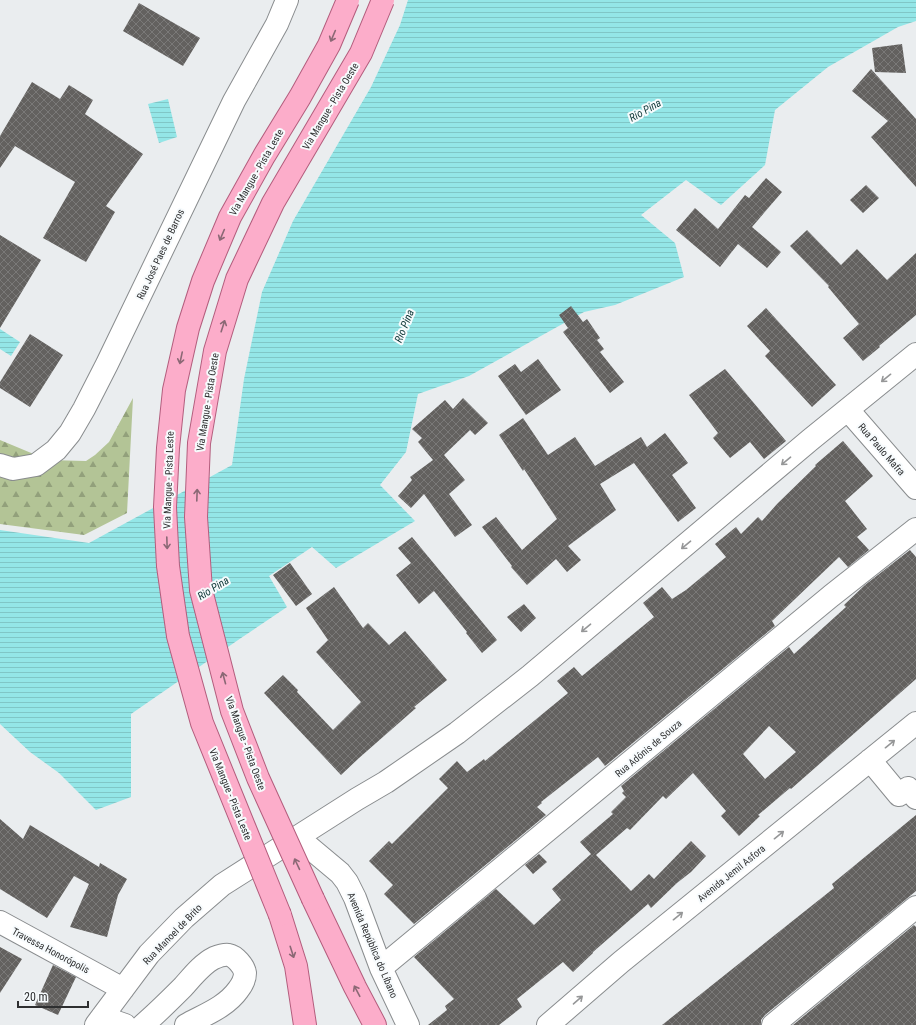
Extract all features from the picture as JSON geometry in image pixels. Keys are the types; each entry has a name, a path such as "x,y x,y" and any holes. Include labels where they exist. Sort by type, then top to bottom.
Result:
{"main road":[{"name":"Via Mangue - Pista Leste","path":"305,1025 296,966 280,915 202,722 178,636 168,566 165,507 168,448 174,390 186,336 203,281 230,217 264,156 300,97 328,45 348,0"},
{"name":"Via Mangue - Pista Oeste","path":"375,1025 355,988 258,778 232,711 201,590 196,517 199,443 215,351 238,279 273,203 361,53 383,0"}],"street":[{"name":"Rua José Paes de Barros","path":"0,466 13,469 36,465 56,450 70,433 107,364 234,101 277,24 287,0"},
{"name":"Rua Manoel de Brito","path":"99,1021 150,954 184,918 222,885 386,782 457,733 530,676 916,354"},
{"name":"Rua Paulo Mafra","path":"848,410 916,488"},
{"name":"Rua Adônis de Souza","path":"381,968 831,596 916,529"},
{"name":"Avenida Jemil Asfora","path":"548,1025 627,957 916,723"},
{"path":"870,760 899,795 908,788 916,798"},
{"name":"Avenida República do Líbano","path":"297,838 340,873 347,882 355,898 381,968 408,1025"},
{"path":"773,1025 916,907"},
{"name":"Travessa Honorópolis","path":"0,922 123,989"},
{"path":"143,1025 161,1010 202,967 213,958 222,955 230,955 239,962 245,972 244,980 239,989 232,998 217,1009 186,1025"},
{"path":"99,1021 125,1025"}],"green space":[{"path":"133,398 127,513 84,535 0,524 0,440 48,460 86,461 109,442"}],"water":[{"name":"Rio Pina","path":"408,0 916,0 916,21 898,27 828,67 775,110 765,165 721,205 686,180 641,215 675,243 684,277 615,305 584,312 469,376 418,394 406,452 380,485 415,521 336,568 312,547 269,576 287,607 131,714 131,797 96,810 59,773 30,752 0,724 0,530 89,543 232,465 244,379 262,292 293,221 371,87 400,25"},
{"path":"168,99 177,137 159,143 148,104"},
{"path":"0,329 20,342 11,356 0,349"}],"building":[{"path":"139,3 200,38 183,66 123,31"},
{"path":"902,44 906,73 875,72 872,48"},
{"path":"871,69 916,119 916,187 871,137 888,121 852,91"},
{"path":"32,82 60,99 69,85 93,100 85,114 143,154 106,206 115,212 86,262 43,238 75,182 15,146 0,168 0,136"},
{"path":"766,178 782,192 752,227 781,252 767,268 738,244 720,267 676,230 695,208 718,229 745,195 749,198"},
{"path":"866,185 879,198 863,213 850,200"},
{"path":"807,230 841,265 857,249 887,280 916,253 916,315 863,361 843,338 859,324 828,287 829,286 790,246"},
{"path":"0,235 41,260 0,328"},
{"path":"571,306 583,322 587,319 600,338 597,340 604,349 600,352 624,382 610,393 563,332 568,328 559,315"},
{"path":"766,308 836,385 812,407 765,356 770,351 747,326"},
{"path":"30,334 63,355 30,407 0,388 0,382"},
{"path":"538,359 561,390 526,415 498,376 515,364 521,372"},
{"path":"725,369 786,441 764,459 750,442 730,458 713,438 718,433 689,395"},
{"path":"463,398 488,423 475,435 470,430 444,455 465,480 449,494 472,525 455,537 424,494 411,508 398,496 412,480 410,477 433,460 418,442 422,438 412,429 445,400 453,409"},
{"path":"523,418 548,455 575,437 595,466 641,437 647,447 665,433 688,463 672,475 696,508 678,522 634,463 600,484 616,510 568,546 581,560 567,572 556,559 527,585 511,567 512,566 482,527 496,517 522,550 557,519 524,469 523,471 499,435"},
{"path":"843,441 873,476 845,501 867,529 857,537 869,550 848,567 839,557 772,621 775,626 605,766 598,757 541,802 542,803 537,807 546,815 414,924 384,894 393,885 369,861 389,841 392,844 448,788 439,779 457,761 467,772 484,759 485,761 568,693 557,681 574,667 582,676 654,617 643,603 662,587 672,599 686,590 726,557 715,544 736,527 741,534 758,517 762,521 777,504 816,466 815,465"},
{"path":"412,537 497,640 482,653 434,591 419,604 396,575 411,563 398,548"},
{"path":"910,550 916,557 916,679 791,789 790,788 758,815 760,816 739,836 721,816 726,811 693,773 666,799 663,796 630,830 627,828 596,855 631,891 649,874 654,879 691,841 706,856 691,872 651,908 648,904 593,952 573,972 563,962 517,999 522,1007 499,1025 428,1025 447,1010 445,1006 454,999 414,957 496,889 534,925 561,900 552,889 591,854 580,842 613,814 611,812 626,797 622,793 624,791 621,786 789,647 794,654 846,607 844,605 865,585","holes":["769,726 796,752 765,779 743,754"]},
{"path":"290,563 312,594 296,606 273,575"},
{"path":"334,587 363,628 368,623 389,645 405,631 447,680 414,707 416,708 341,775 264,693 283,675 333,730 361,702 316,652 328,640 306,608"},
{"path":"524,604 536,618 521,632 507,617"},
{"path":"916,815 916,891 765,1015 761,1020 761,1025 662,1025 834,888 832,884"},
{"path":"0,819 23,839 30,825 99,867 100,863 127,879 118,895 107,937 70,927 89,884 74,876 47,918 0,889"},
{"path":"539,854 547,862 533,874 525,865"},
{"path":"914,925 916,927 916,1025 793,1025"},
{"path":"0,947 22,959 0,993"},
{"path":"53,965 76,977 58,1015 35,1005"}]}
